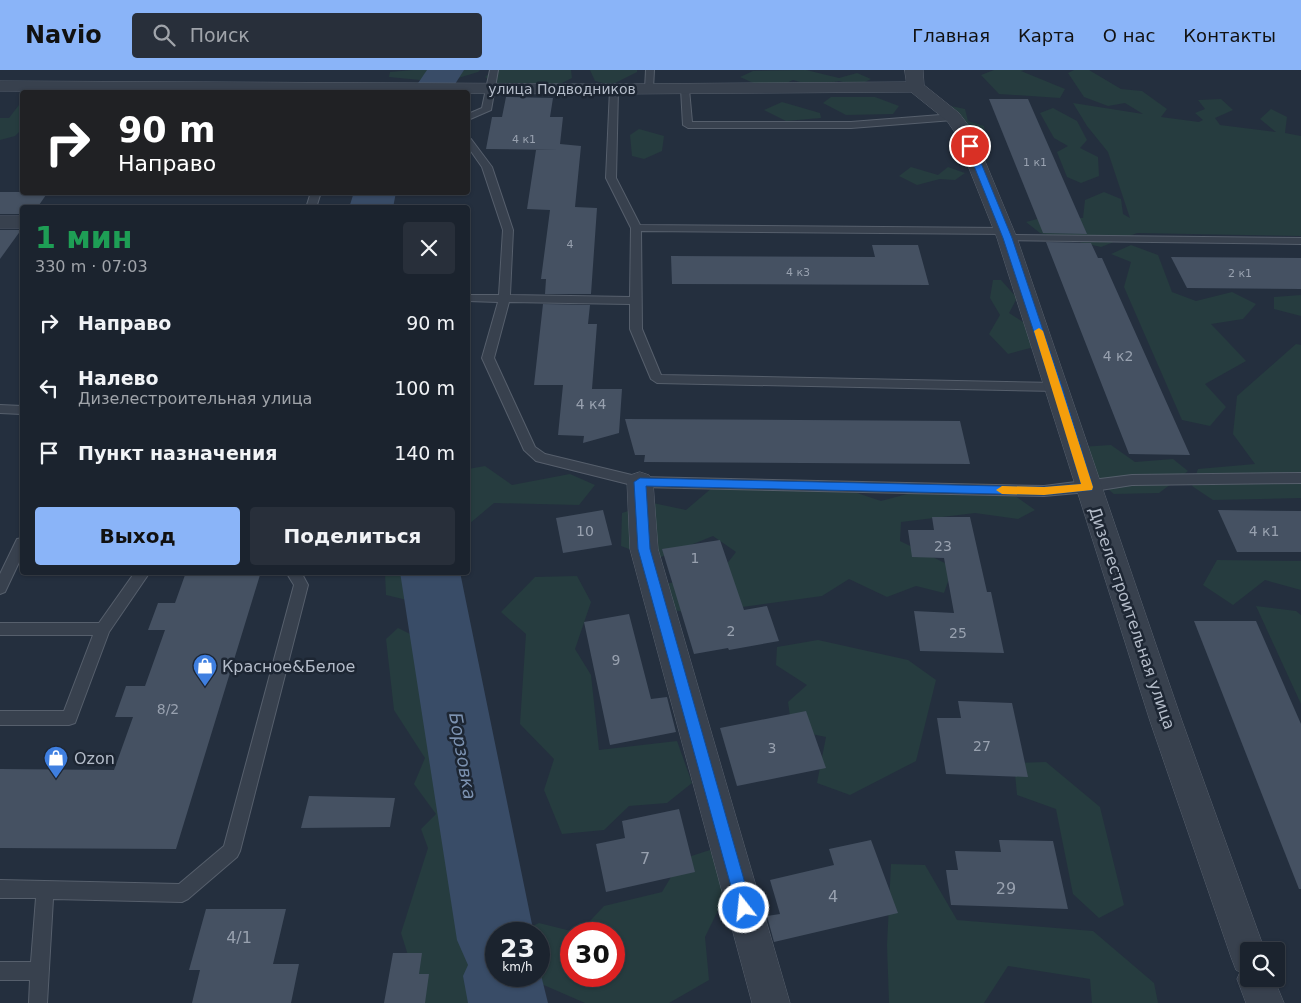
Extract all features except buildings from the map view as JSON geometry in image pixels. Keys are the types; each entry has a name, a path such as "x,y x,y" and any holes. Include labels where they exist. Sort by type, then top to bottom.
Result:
{"street":[{"name":"улица Подводников","path":"0,86 371,90 417,88 685,89 914,78"},
{"name":"Дизелестроительная улица","path":"914,78 953,117 963,130 1006,234 1088,487 1244,942"},
{"path":"0,222 20,222"},
{"path":"640,482 644,549 771,1003"},
{"path":"1259,987 1265,1003"}],"lane":[{"path":"470,116 486,110 492,88 494,70"},
{"path":"648,89 650,70"},
{"path":"614,89 611,178 636,228 636,328 657,379 1057,387"},
{"path":"685,89 688,125 851,125 953,117"},
{"path":"470,144 487,166 508,230 504,299 488,358 530,450 541,458 640,482 1044,491 1132,480 1301,478"},
{"path":"636,228 1301,241"},
{"path":"470,298 636,302"},
{"path":"0,410 20,410"},
{"path":"0,588 20,547"},
{"path":"0,718 69,718 103,629 141,575"},
{"path":"0,889 182,893 231,851 300,585 295,575"},
{"path":"0,629 103,629"},
{"path":"38,1003 44,890"},
{"path":"0,971 40,971"}],"green space":[{"path":"480,70 458,78 441,73 420,80 389,77 390,72"},
{"path":"493,70 571,70 572,78 558,85 498,86 485,77"},
{"path":"590,70 637,70 637,72 611,85 595,81"},
{"path":"806,70 839,78 857,73 871,79 857,86 839,81 814,86 793,80 773,87 760,85 740,77 753,71"},
{"path":"994,70 1025,70 1021,71 1065,89 1060,98 999,94 981,75"},
{"path":"1074,70 1089,70 1121,89 1142,91 1167,109 1161,117 1199,122 1203,120 1195,113 1205,109 1198,100 1221,99 1233,110 1215,118 1220,125 1276,132 1260,119 1271,109 1287,117 1285,133 1301,136 1301,236 1137,233 1101,247 1040,233 1026,222 1041,218 1083,218 1085,200 1104,192 1121,199 1123,214 1130,218 1108,152 1087,126 1073,103 1143,114 1125,103 1108,106 1084,97 1068,73"},
{"path":"831,97 875,97 899,106 893,114 846,115 823,103"},
{"path":"782,102 820,113 821,118 786,121 764,110"},
{"path":"20,104 20,131 15,136 0,140 0,118 9,118"},
{"path":"946,105 965,109 968,121 984,126 986,137 971,140 955,134"},
{"path":"1053,108 1077,121 1087,140 1080,148 1098,157 1099,176 1081,183 1067,177 1057,152 1068,146 1054,138 1040,113"},
{"path":"639,129 664,136 662,151 644,159 632,156 630,135"},
{"path":"911,167 938,175 948,167 965,173 955,180 940,179 917,185 899,176"},
{"path":"1131,245 1158,255 1172,292 1196,301 1232,292 1256,304 1243,319 1211,324 1246,361 1205,384 1226,407 1210,426 1182,420 1124,287 1131,262 1111,254"},
{"path":"993,280 1001,280 1017,298 1009,313 1031,327 1034,347 1008,354 989,334 1000,315 990,298"},
{"path":"1301,295 1301,316 1274,309 1274,297"},
{"path":"1296,344 1301,345 1301,498 1213,500 1192,486 1198,469 1255,464 1233,434 1237,396"},
{"path":"1111,445 1135,462 1173,459 1188,471 1159,493 1114,494 1088,473 1081,447"},
{"path":"485,466 512,485 570,474 595,485 579,505 494,503 470,523 470,469"},
{"path":"713,487 839,487 881,501 922,490 1014,495 1035,510 1018,519 975,513 901,522 900,541 953,567 944,593 916,586 887,597 849,579 822,596 692,614 662,607 669,583 716,578 736,552 713,536 656,559 621,546 622,513 653,503 686,510"},
{"path":"1217,560 1301,561 1301,590 1265,580 1233,605 1203,585"},
{"path":"385,575 419,575 422,586 407,600 386,595"},
{"path":"577,576 591,602 575,649 591,675 599,750 677,741 692,783 667,803 629,806 604,830 562,834 544,790 554,759 520,724 526,634 501,612 535,577"},
{"path":"1256,606 1296,611 1301,615 1301,704"},
{"path":"398,628 414,636 421,693 448,734 458,806 456,841 466,867 457,915 487,1003 423,1003 401,933 428,848 421,829 436,814 414,784 425,758 394,710 386,639"},
{"path":"818,640 908,660 936,680 916,761 850,795 817,783 826,737 792,730 788,702 807,685 776,665 777,647"},
{"path":"1046,762 1100,807 1124,905 1099,918 1073,894 1056,809 1017,795 1014,763"},
{"path":"710,850 728,890 705,937 709,980 669,1003 585,1003 548,987 550,987 550,926 560,928 560,987 625,987 625,922 589,922 604,906 662,892 682,859"},
{"path":"891,864 925,865 957,920 1093,931 1154,983 1158,1003 1092,1003 1090,979 1008,966 984,1003 889,1003 887,945"}],"waterway":[{"name":"Борзовка","path":"432,90 446,70"},
{"name":"Борзовка","path":"372,205 374,195"},
{"name":"Борзовка","path":"431,575 493,922"},
{"name":"Борзовка","path":"505,987 508,1003"}],"slow traffic":[{"path":"1002,490 1044,491 1088,487 1039,331"}],"place":[{"name":"Красное&Белое","path":"205,687"},
{"name":"Ozon","path":"56,779"}],"route":[{"path":"744,908 644,549 640,482 1044,491 1088,487 1008,238 970,146"}]}
